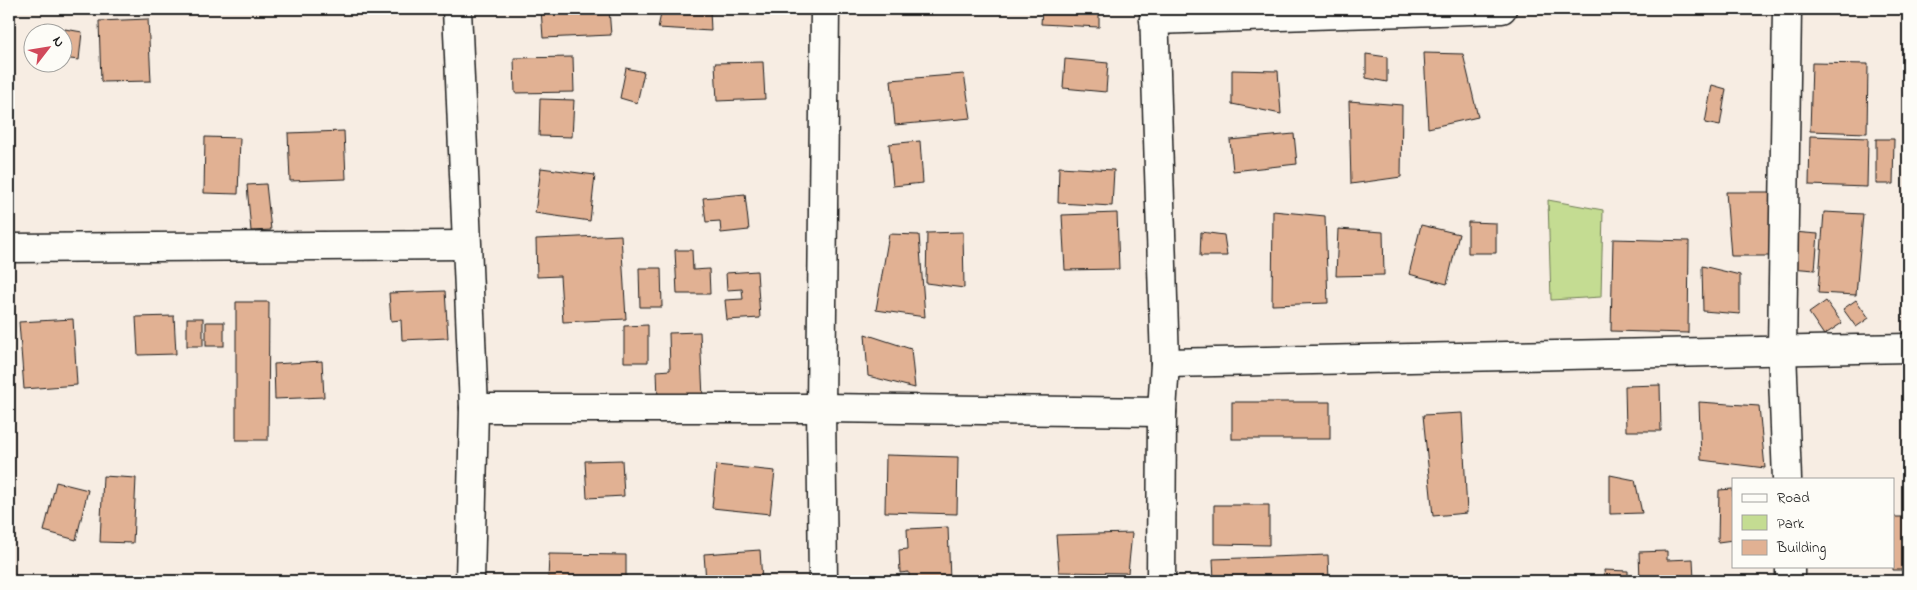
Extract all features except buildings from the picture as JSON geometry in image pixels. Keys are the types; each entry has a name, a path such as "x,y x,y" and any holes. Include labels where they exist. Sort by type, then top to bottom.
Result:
{"street":[{"path":"457,9 474,408 470,581"},
{"path":"823,581 821,408 825,9"},
{"path":"1162,581 1162,412 1164,363 1154,14 1502,9"},
{"path":"1787,9 1782,351 1787,478"},
{"path":"9,248 466,244"},
{"path":"1164,363 1908,348"},
{"path":"474,408 821,408 1162,412"},
{"path":"1790,568 1790,581"}],"green space":[{"path":"1548,200 1603,210 1601,297 1551,300"}]}
